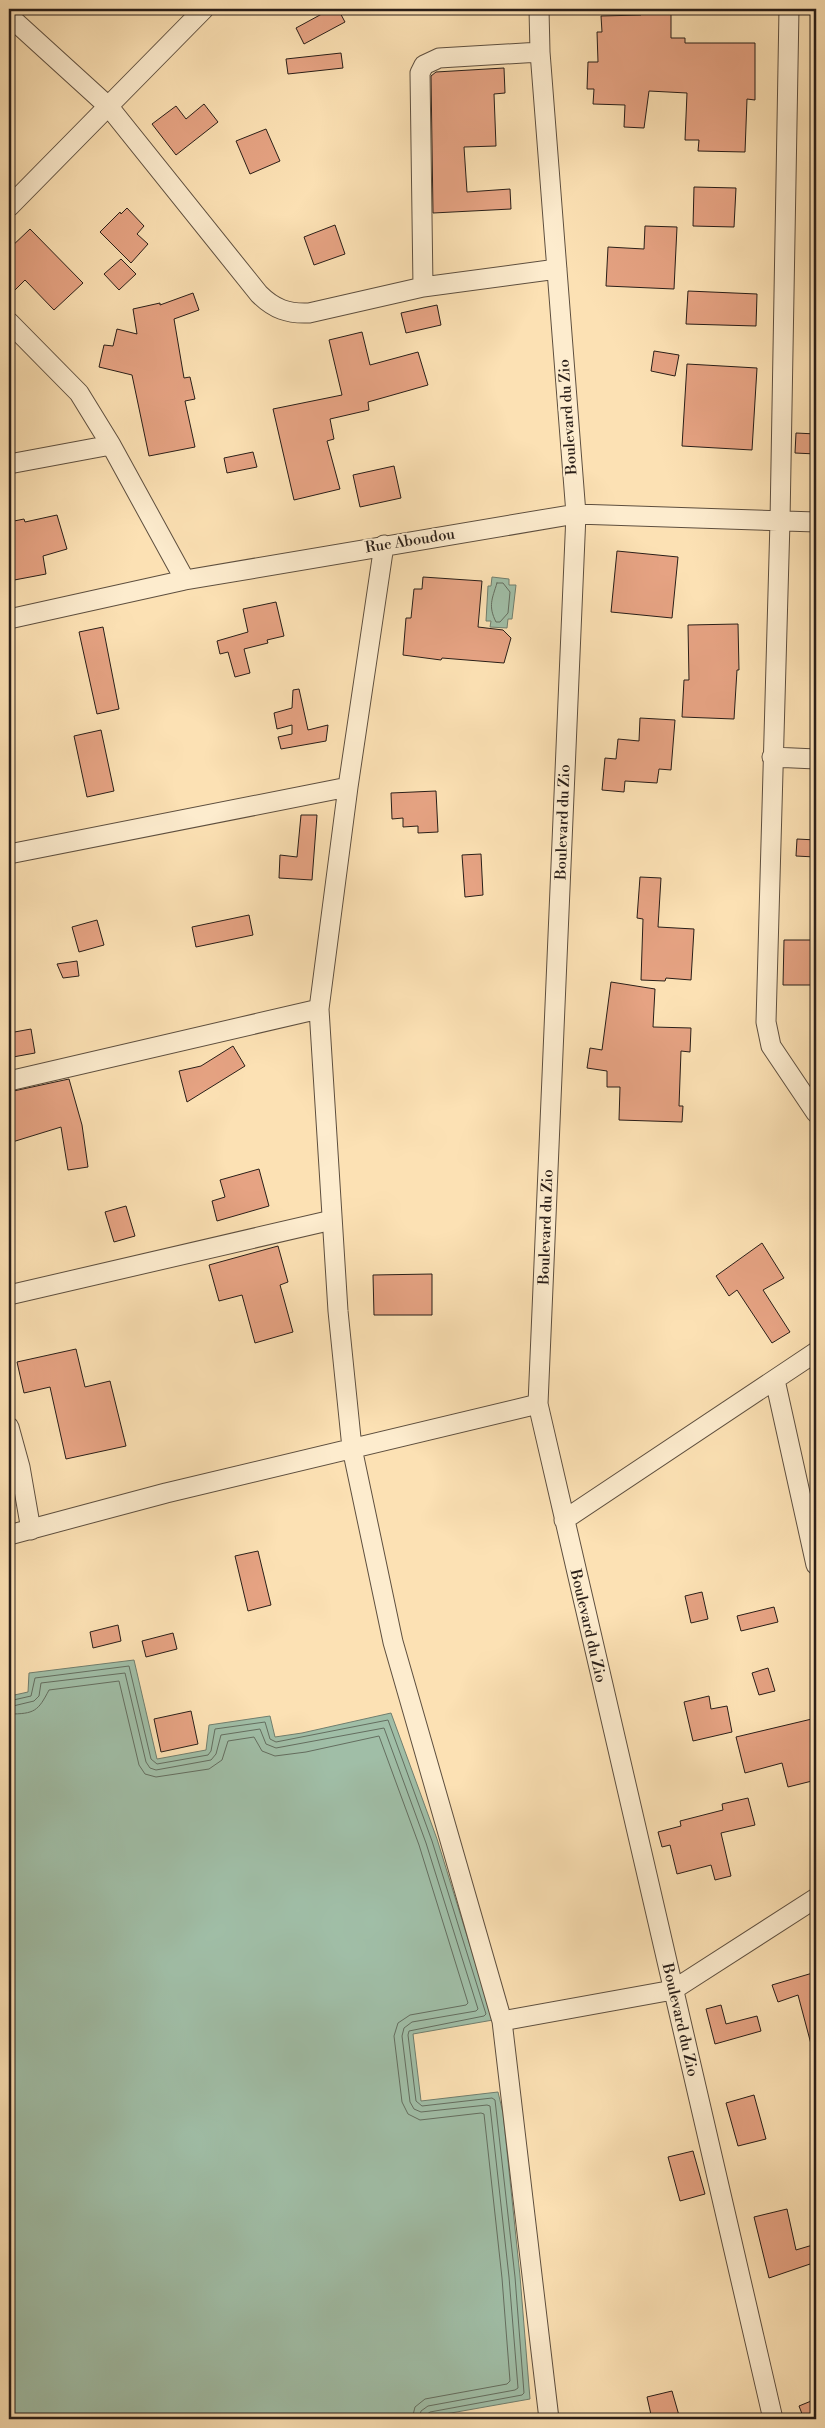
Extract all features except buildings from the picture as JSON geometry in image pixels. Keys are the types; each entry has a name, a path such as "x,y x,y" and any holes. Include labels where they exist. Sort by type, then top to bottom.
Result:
{"street":[{"path":"9,207 204,9"},
{"name":"Boulevard du Zio","path":"539,9 540,52 576,514 538,1404 774,2419"},
{"path":"789,9 780,521 766,1022 771,1046 816,1113"},
{"path":"9,16 109,107 269,304 281,310 295,314 309,313 423,287 557,268"},
{"path":"423,287 420,73 424,65 439,58 540,52"},
{"path":"9,322 74,388 111,444 185,580"},
{"path":"9,464 111,444"},
{"name":"Rue Aboudou","path":"9,619 185,580 576,514 816,522"},
{"path":"384,545 348,787 319,1009 338,1310 352,1448 393,1642 408,1700 502,2021 550,2419"},
{"path":"772,757 816,759"},
{"path":"9,854 348,787"},
{"path":"9,1080 319,1009"},
{"path":"9,1295 332,1220"},
{"path":"564,1520 816,1352"},
{"path":"775,1380 816,1565"},
{"path":"9,1535 166,1493 538,1404"},
{"path":"9,1427 20,1467 30,1530"},
{"path":"502,2021 673,1990 816,1898"}],"water":[{"path":"492,577 509,579 509,585 516,585 512,619 508,619 507,628 490,627 491,621 486,621 488,586 491,586"},
{"path":"134,1660 157,1759 206,1750 209,1725 270,1716 275,1737 302,1733 391,1713 437,1839 493,2020 413,2034 421,2101 498,2092 503,2113 520,2276 530,2399 417,2419 9,2419 9,1694 10,1696 28,1692 29,1673"}]}
